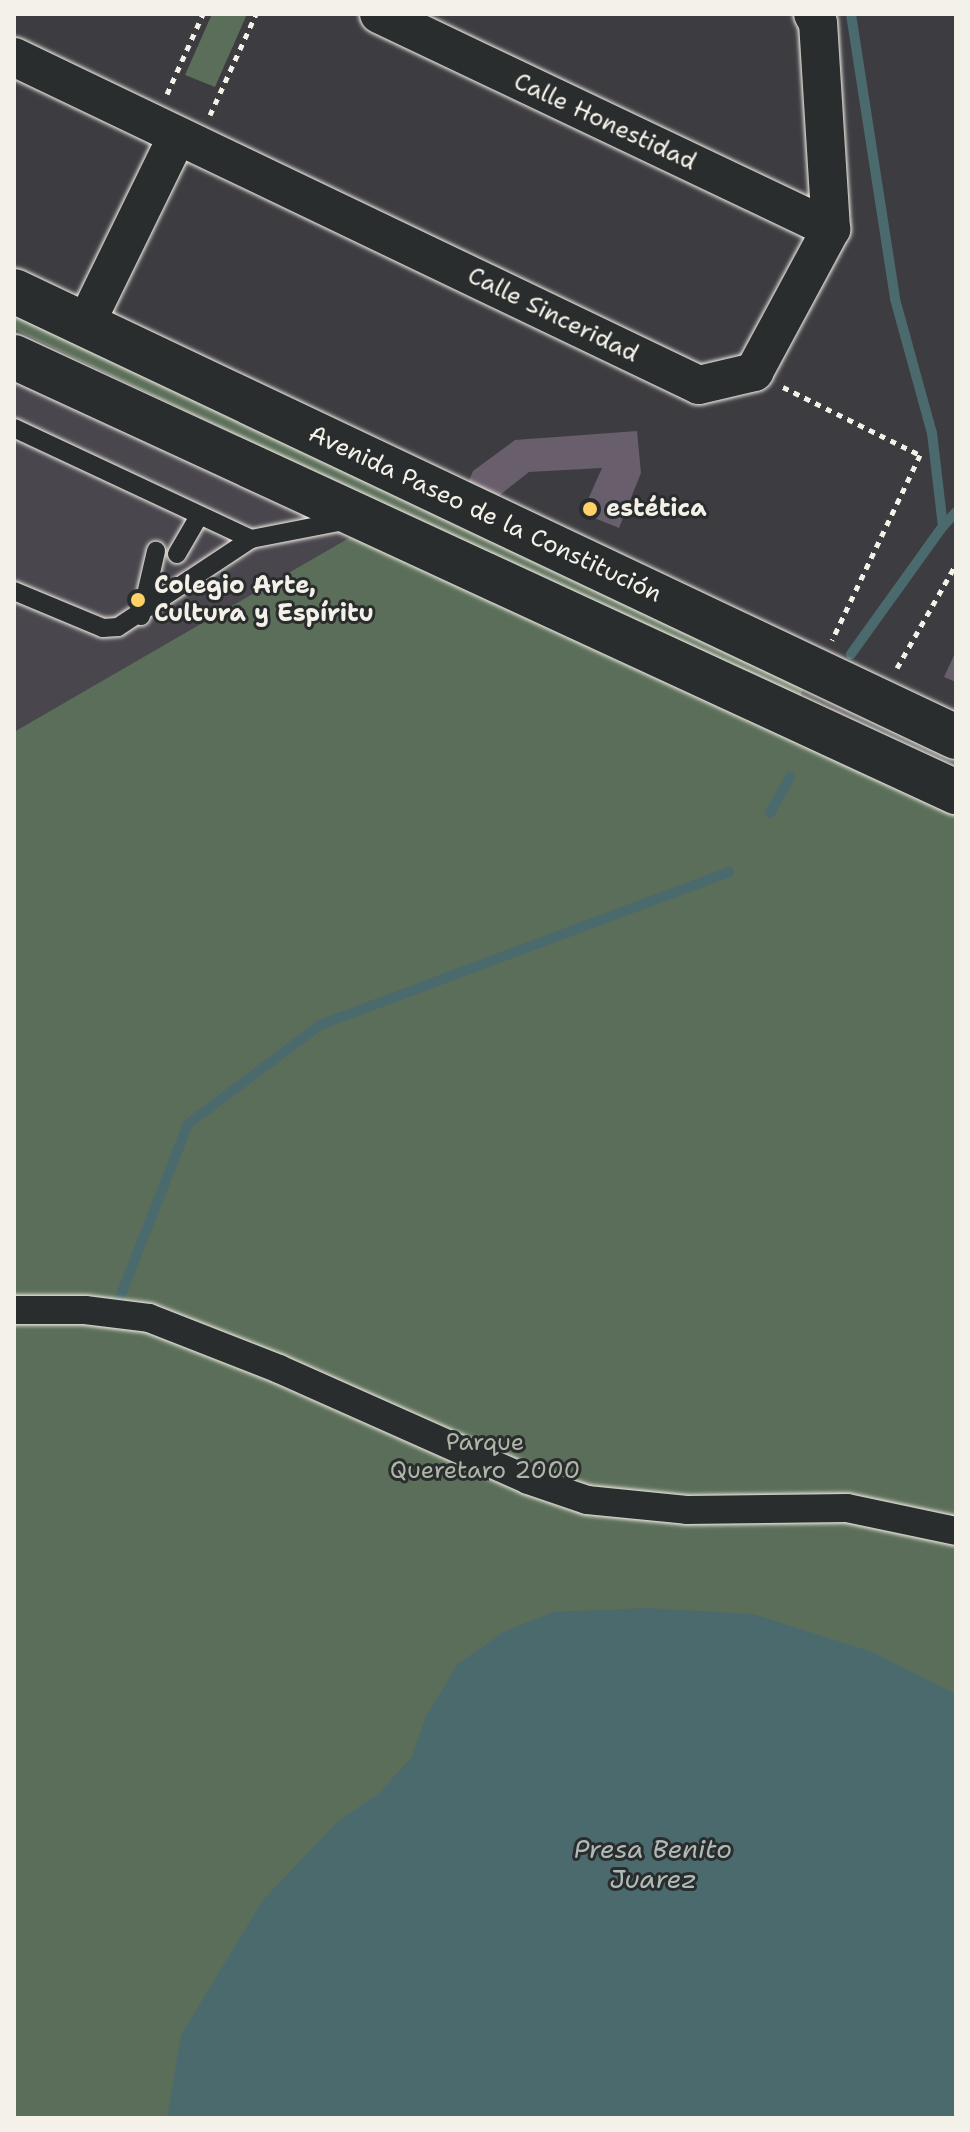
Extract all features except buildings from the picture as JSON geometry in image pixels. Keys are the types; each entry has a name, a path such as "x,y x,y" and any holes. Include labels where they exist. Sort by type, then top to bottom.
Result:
{"street":[{"name":"Calle Honestidad","path":"379,14 831,229"},
{"path":"754,372 831,229 818,23 813,14"},
{"name":"Calle Sinceridad","path":"14,57 699,385 754,372"},
{"path":"85,325 176,135"},
{"name":"Avenida Paseo de la Constitución","path":"14,291 956,737"},
{"path":"14,357 956,792"},
{"path":"14,1310 85,1310 149,1318 279,1369 528,1480 587,1500 687,1510 847,1508 956,1531"}],"lane":[{"path":"14,428 251,539"},
{"path":"177,554 199,516"},
{"path":"14,591 103,628 141,616 251,539 363,516"},
{"path":"141,616 156,551"}],"path":[{"path":"176,135 203,14"},
{"path":"176,135 256,14"},
{"path":"754,372 920,455 818,671"},
{"path":"879,700 956,564"}],"shaded area":[{"name":"Colegio Arte, Cultura y Espíritu","path":"14,358 375,523 14,754"}],"green space":[{"path":"212,14 247,14 215,87 185,75"},
{"path":"14,314 805,685 798,702 14,329"},
{"name":"Parque Queretaro 2000","path":"375,523 956,792 956,2118 14,2118 14,732"}],"water":[{"name":"Presa Benito Juarez","path":"647,1608 753,1614 872,1652 956,1694 956,2118 167,2118 181,2035 263,1900 338,1821 378,1794 411,1758 427,1714 458,1664 503,1632 553,1612"}],"waterway":[{"path":"851,14 895,299 932,433 943,526 851,654"},
{"path":"943,526 956,512"},
{"path":"770,813 790,777"},
{"path":"117,1305 188,1124 320,1025 729,872"}],"place":[{"name":"estética","path":"590,509"},
{"name":"Colegio Arte, Cultura y Espíritu","path":"138,600"}]}
